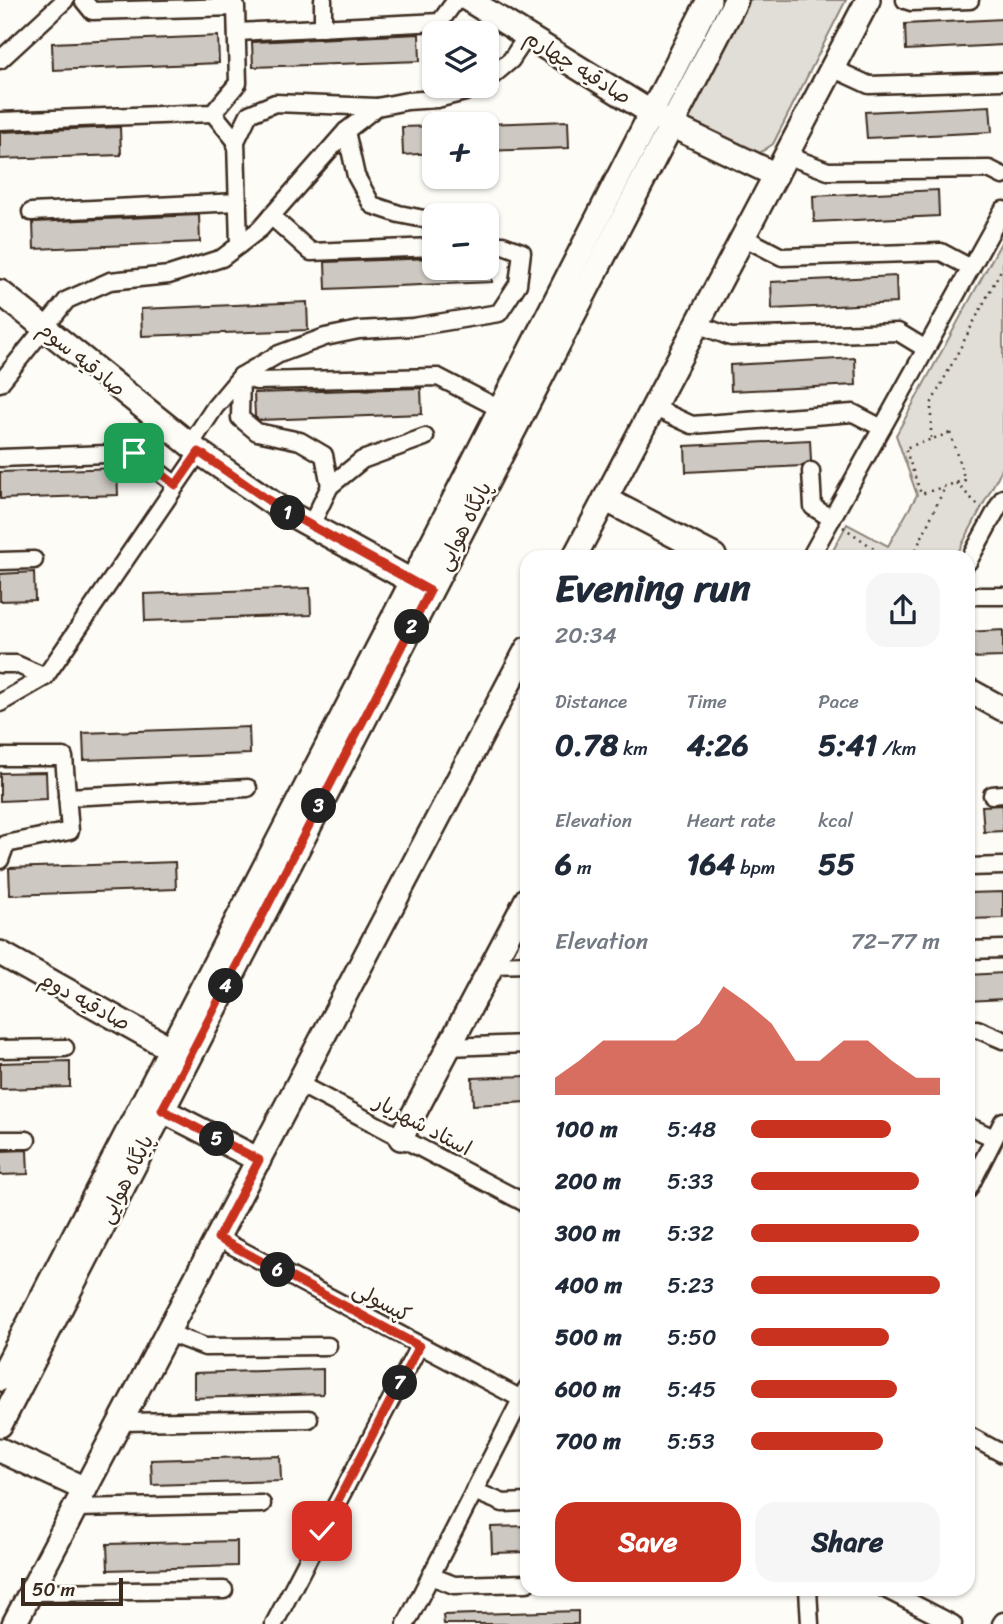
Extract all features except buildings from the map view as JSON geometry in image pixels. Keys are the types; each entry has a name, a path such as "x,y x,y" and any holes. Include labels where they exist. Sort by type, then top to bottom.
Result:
{"street":[{"path":"0,60 65,0"},
{"path":"0,121 213,113 238,83 236,7 92,10 83,0"},
{"path":"323,0 323,28"},
{"path":"237,32 440,22 456,0"},
{"name":"صادقیه چهارم","path":"469,0 671,125 781,164"},
{"name":"پایگاه هوایی","path":"421,587 500,409 709,0"},
{"name":"پایگاه هوایی","path":"0,1379 179,1053 421,587 736,0"},
{"path":"578,550 868,0"},
{"path":"905,0 970,0"},
{"path":"499,70 511,60 527,36"},
{"path":"832,68 869,85 1003,80"},
{"path":"239,245 236,141 249,114 275,103 377,107 441,98"},
{"path":"0,383 66,300 110,281 169,275 222,258 260,229 346,131 377,107"},
{"path":"213,113 236,141"},
{"path":"346,131 356,176 372,205 399,215 422,219"},
{"path":"781,164 828,171 989,169 1003,176"},
{"path":"31,212 238,202"},
{"path":"814,550 1003,210"},
{"path":"271,216 311,252 422,247"},
{"path":"743,237 782,257 941,252 971,268"},
{"path":"0,703 45,677 176,485 215,407 241,376 279,354 326,337 359,330 413,327 499,313 518,284 522,252 499,244"},
{"name":"صادقیه سوم","path":"0,292 195,448 281,509 421,587"},
{"path":"697,324 731,337 898,332 926,349"},
{"path":"241,376 256,381 438,377 500,409"},
{"path":"241,376 240,418 257,432 300,442 324,455 330,486"},
{"path":"653,407 692,425 853,413 882,428"},
{"path":"311,525 330,486 362,460 425,437"},
{"path":"0,458 134,453 176,485"},
{"path":"810,471 813,507 832,519"},
{"path":"975,552 998,517 1003,498"},
{"path":"605,499 699,550"},
{"path":"0,561 34,560"},
{"path":"975,596 1003,596"},
{"path":"14,1624 520,662"},
{"path":"0,664 16,664 45,677"},
{"path":"975,695 1003,709"},
{"path":"0,757 64,757 70,831 6,844 0,860"},
{"path":"67,797 248,788"},
{"path":"975,867 1003,866"},
{"path":"401,1138 520,912"},
{"path":"975,950 1003,949"},
{"name":"صادقیه دوم","path":"0,953 179,1053"},
{"path":"492,965 520,964"},
{"path":"975,1029 1003,1040"},
{"path":"449,1047 520,1044"},
{"path":"0,1049 65,1048"},
{"name":"پایگاه هوایی","path":"0,1425 162,1110 179,1053"},
{"name":"استاد شهریار","path":"299,1084 520,1200"},
{"path":"162,1110 259,1160"},
{"path":"975,1176 1003,1121"},
{"path":"975,1129 994,1138"},
{"path":"0,1140 27,1140"},
{"name":"کپسولی","path":"218,1238 419,1346 520,1394"},
{"path":"168,1333 205,1347 328,1346"},
{"path":"274,1624 419,1346"},
{"path":"406,1624 520,1405"},
{"path":"121,1422 309,1419"},
{"path":"975,1439 1003,1454"},
{"path":"0,1450 81,1499 262,1504"},
{"path":"474,1491 503,1503 520,1502"},
{"path":"431,1576 454,1585 520,1583"},
{"path":"31,1592 224,1590"},
{"path":"808,1596 810,1624"},
{"path":"899,1596 953,1624"}],"path":[{"path":"931,439 931,404 1003,266"},
{"path":"950,433 965,480 957,483 921,494 905,448 950,433"},
{"path":"957,483 998,517"},
{"path":"916,550 945,486"},
{"path":"832,519 876,550"}],"shaded area":[{"path":"742,0 846,0 773,144 758,154 692,123 685,111"},
{"path":"1003,239 1003,467 959,550 833,550 847,524 888,546 917,495 896,435"}],"route":[{"path":"134,453 176,485 199,452 281,509 430,591 162,1110 259,1160 218,1238 419,1346 322,1531"}]}
